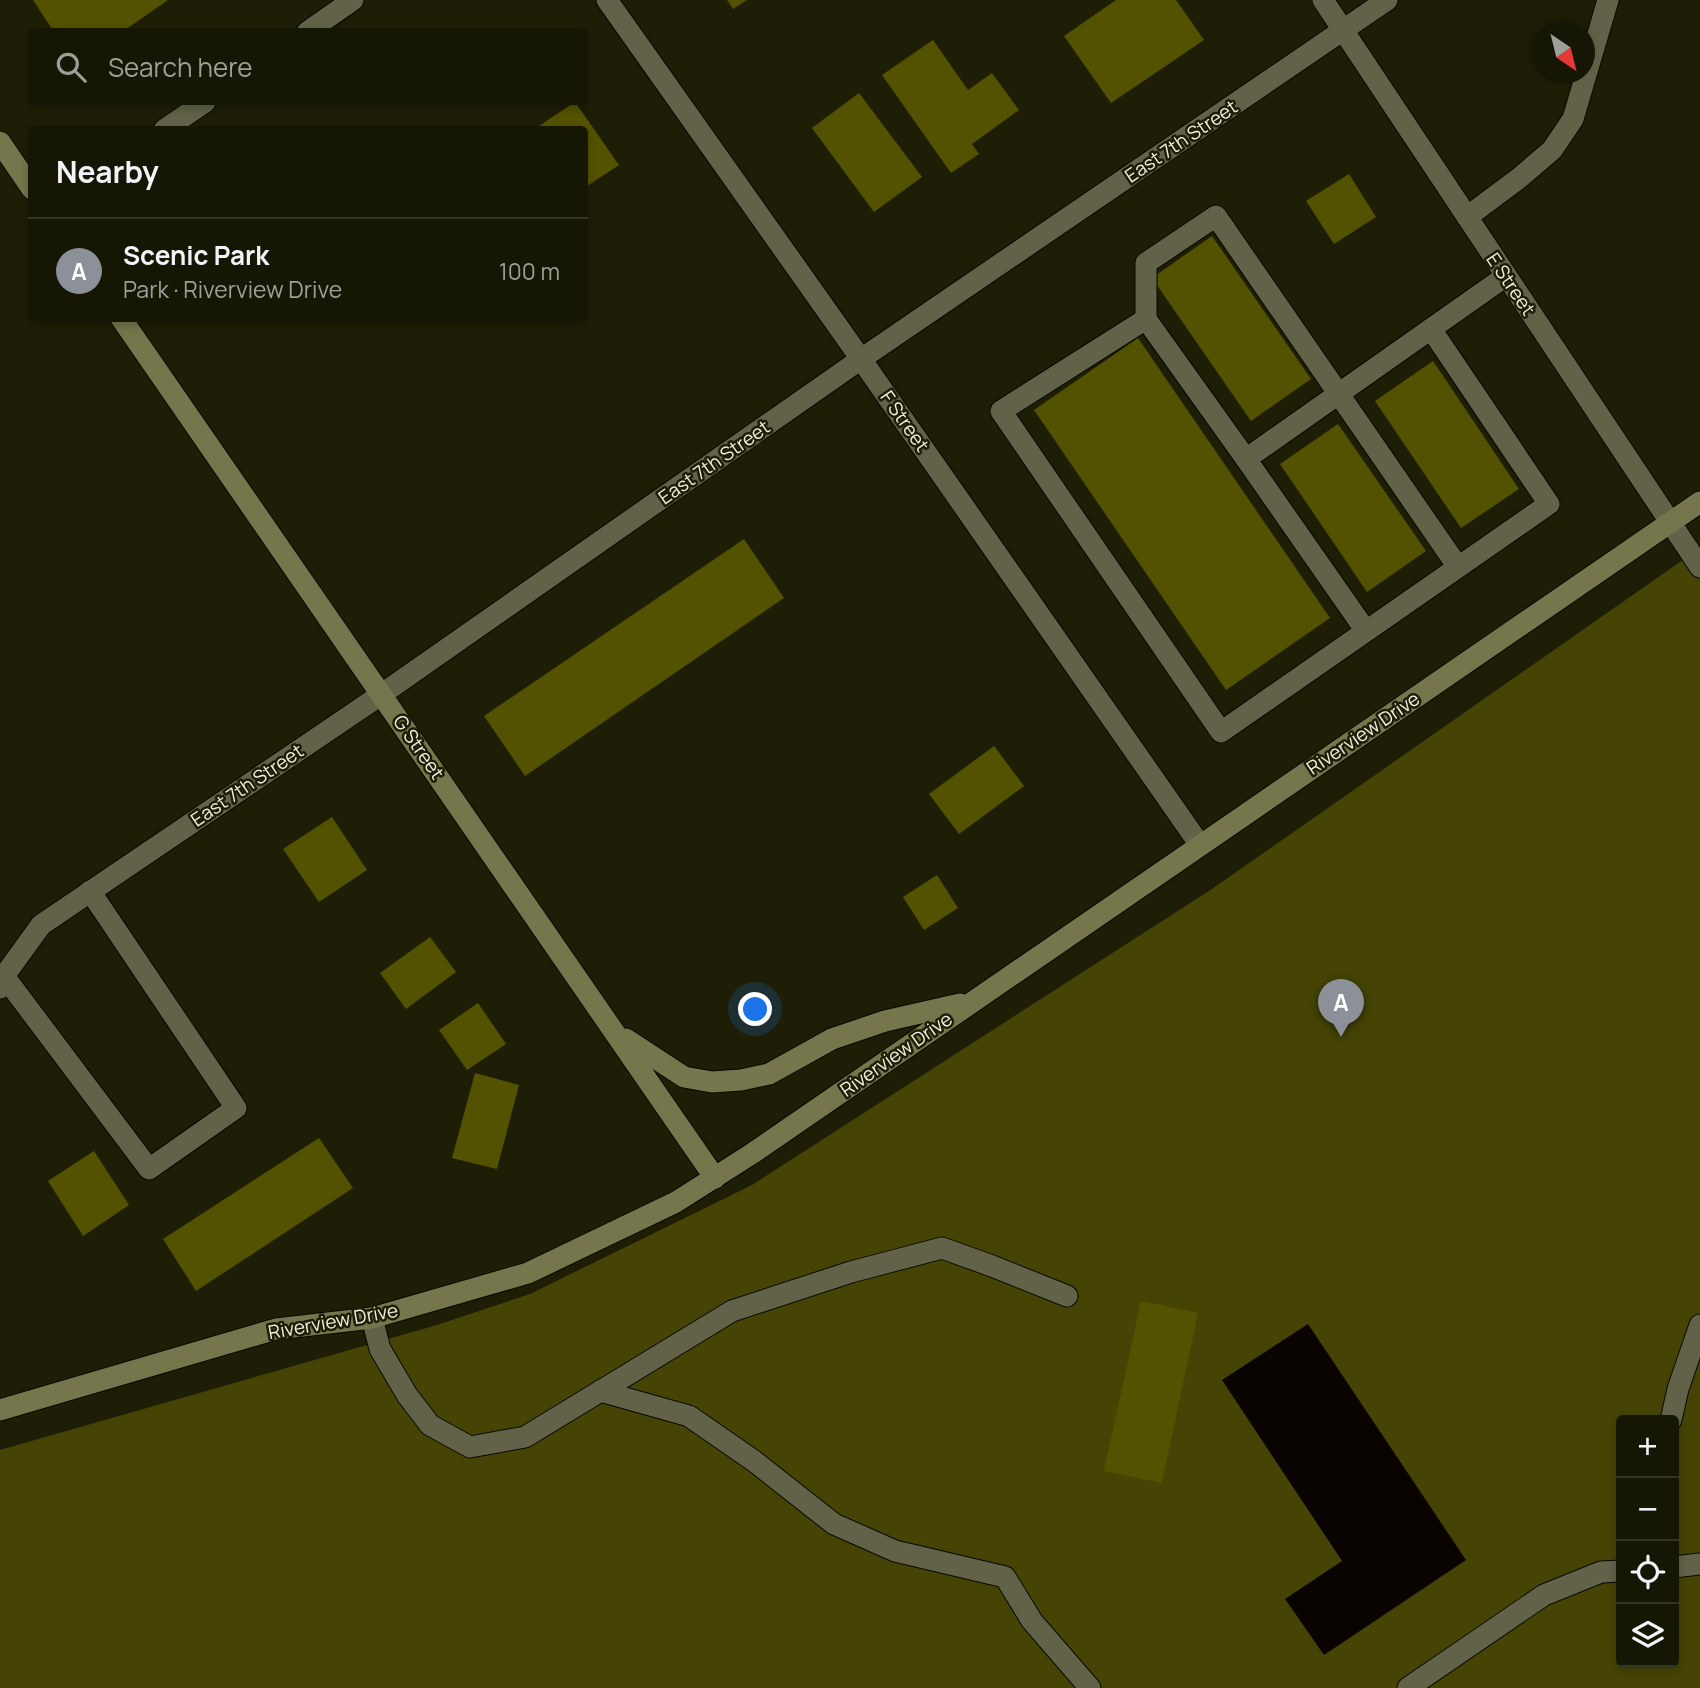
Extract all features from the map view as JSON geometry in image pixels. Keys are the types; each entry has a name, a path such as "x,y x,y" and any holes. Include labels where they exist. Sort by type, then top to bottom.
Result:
{"main road":[{"path":"0,142 28,183"},
{"name":"G Street","path":"124,322 715,1178"},
{"name":"Riverview Drive","path":"0,1410 276,1329 372,1318 528,1273 676,1202 715,1178 1700,502"},
{"path":"616,1033 684,1077 712,1082 741,1080 769,1074 832,1039 886,1021 972,1002"}],"street":[{"path":"313,28 353,0"},
{"name":"F Street","path":"607,0 862,359 1200,845"},
{"name":"E Street","path":"1323,0 1700,566"},
{"name":"East 7th Street","path":"2,982 41,925 382,694 862,359 1387,0"},
{"path":"1467,217 1552,150 1573,119 1608,0"},
{"path":"170,126 201,105"},
{"path":"1366,631 1146,319 1146,263 1216,216 1458,567"},
{"path":"1246,458 1506,276"},
{"path":"1146,319 1001,411 1221,732 1549,504 1430,329"},
{"path":"2,982 149,1169 236,1108 90,891"},
{"path":"372,1318 380,1349 407,1395 430,1425 470,1447 524,1437 732,1311 851,1272 942,1248 1068,1296"},
{"path":"1672,1415 1700,1325"},
{"path":"600,1391 689,1416 754,1461 834,1524 895,1551 1005,1577 1032,1621 1090,1688"},
{"path":"1679,1566 1700,1564"},
{"path":"1408,1688 1544,1595 1601,1572 1616,1571"}],"shaded area":[{"path":"1700,548 1700,1688 0,1688 0,1450 437,1325 530,1294 752,1185 1212,889"},
{"path":"1308,1324 1466,1560 1324,1655 1285,1599 1342,1561 1222,1380"}],"building":[{"path":"33,0 168,0 128,28 51,28"},
{"path":"727,0 747,0 733,9"},
{"path":"1116,0 1176,0 1204,40 1111,103 1064,36"},
{"path":"933,40 968,90 992,73 1019,110 972,144 979,154 951,173 882,75"},
{"path":"859,93 922,177 874,212 812,128"},
{"path":"570,105 577,105 619,165 588,185 588,126 539,126"},
{"path":"1349,174 1376,217 1334,244 1306,201"},
{"path":"1212,236 1311,379 1251,421 1152,278"},
{"path":"1138,338 1330,618 1226,690 1034,410"},
{"path":"1433,361 1519,489 1461,528 1375,401"},
{"path":"1338,424 1426,551 1367,592 1280,464"},
{"path":"744,539 784,598 525,776 484,716"},
{"path":"994,746 1024,786 959,834 929,794"},
{"path":"332,817 367,870 319,902 283,849"},
{"path":"937,875 958,908 924,930 903,897"},
{"path":"430,937 456,972 406,1009 380,973"},
{"path":"478,1003 506,1044 467,1070 439,1030"},
{"path":"475,1073 519,1085 497,1169 452,1158"},
{"path":"319,1138 353,1188 196,1291 163,1239"},
{"path":"94,1151 129,1205 83,1236 48,1181"},
{"path":"1141,1301 1198,1313 1162,1483 1104,1471"}],"place":[{"name":"Scenic Park","path":"1341,1037"}]}
